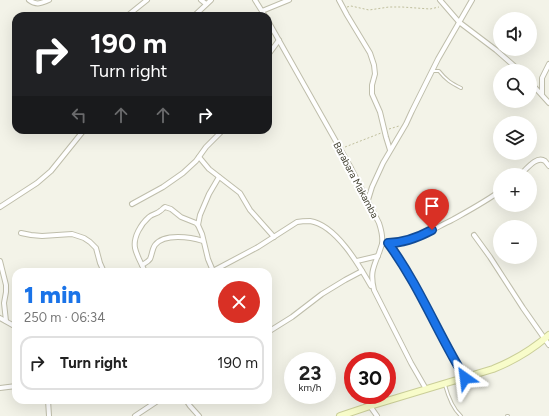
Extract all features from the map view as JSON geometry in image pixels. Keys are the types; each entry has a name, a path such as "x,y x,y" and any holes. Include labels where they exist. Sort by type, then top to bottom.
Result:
{"main road":[{"path":"340,416 493,369 524,353 547,337"}],"street":[{"path":"29,0 33,3 40,4 49,0"},
{"path":"132,12 147,0"},
{"path":"201,0 206,4"},
{"path":"198,12 210,0"},
{"path":"255,0 262,11 288,0"},
{"path":"339,0 370,53 374,65 372,94 380,112 390,150"},
{"path":"440,0 459,22 512,64"},
{"path":"368,201 372,187 390,150 406,124 415,104 470,1"},
{"name":"Barabara Makamba","path":"272,28 341,149 379,223 382,244 373,266 372,280 374,290 426,389"},
{"path":"272,50 279,40"},
{"path":"542,94 542,78 549,64"},
{"path":"537,89 549,103"},
{"path":"0,207 37,183 51,171 81,134"},
{"path":"132,204 164,187 183,173 196,161 218,134"},
{"path":"199,157 209,169 240,193 250,210 274,237"},
{"path":"528,168 540,159 545,161 549,166"},
{"path":"211,268 198,225 200,215 219,177"},
{"path":"382,244 402,242 421,236 493,195"},
{"path":"143,268 135,244 140,228 150,216 165,207 171,209 180,217 198,225"},
{"path":"220,268 252,251 297,222 304,221 318,224 332,232 357,261 374,290"},
{"path":"21,232 31,236 72,234 84,238 96,248 102,268"},
{"path":"474,235 523,308 547,337 549,345"},
{"path":"142,265 149,261 153,248 161,240 174,237 203,241"},
{"path":"388,243 420,293 452,357 465,378"},
{"path":"357,261 378,256"},
{"path":"0,261 6,286 4,303 6,321"},
{"path":"272,330 292,317 322,294 362,271"},
{"path":"0,318 12,324"},
{"path":"0,388 12,386"},
{"path":"48,404 49,416"},
{"path":"135,416 153,404"},
{"path":"189,404 199,416"},
{"path":"370,406 377,416"}],"lane":[{"path":"433,71 439,71 449,83 461,88"},
{"path":"444,384 449,398 458,414 461,416"}],"path":[{"path":"343,7 351,6 369,10 389,7 430,9 445,6"},
{"path":"341,149 395,126 406,124"}],"route":[{"path":"432,230 413,239 402,242 388,243 420,293 452,357 465,378"}]}
